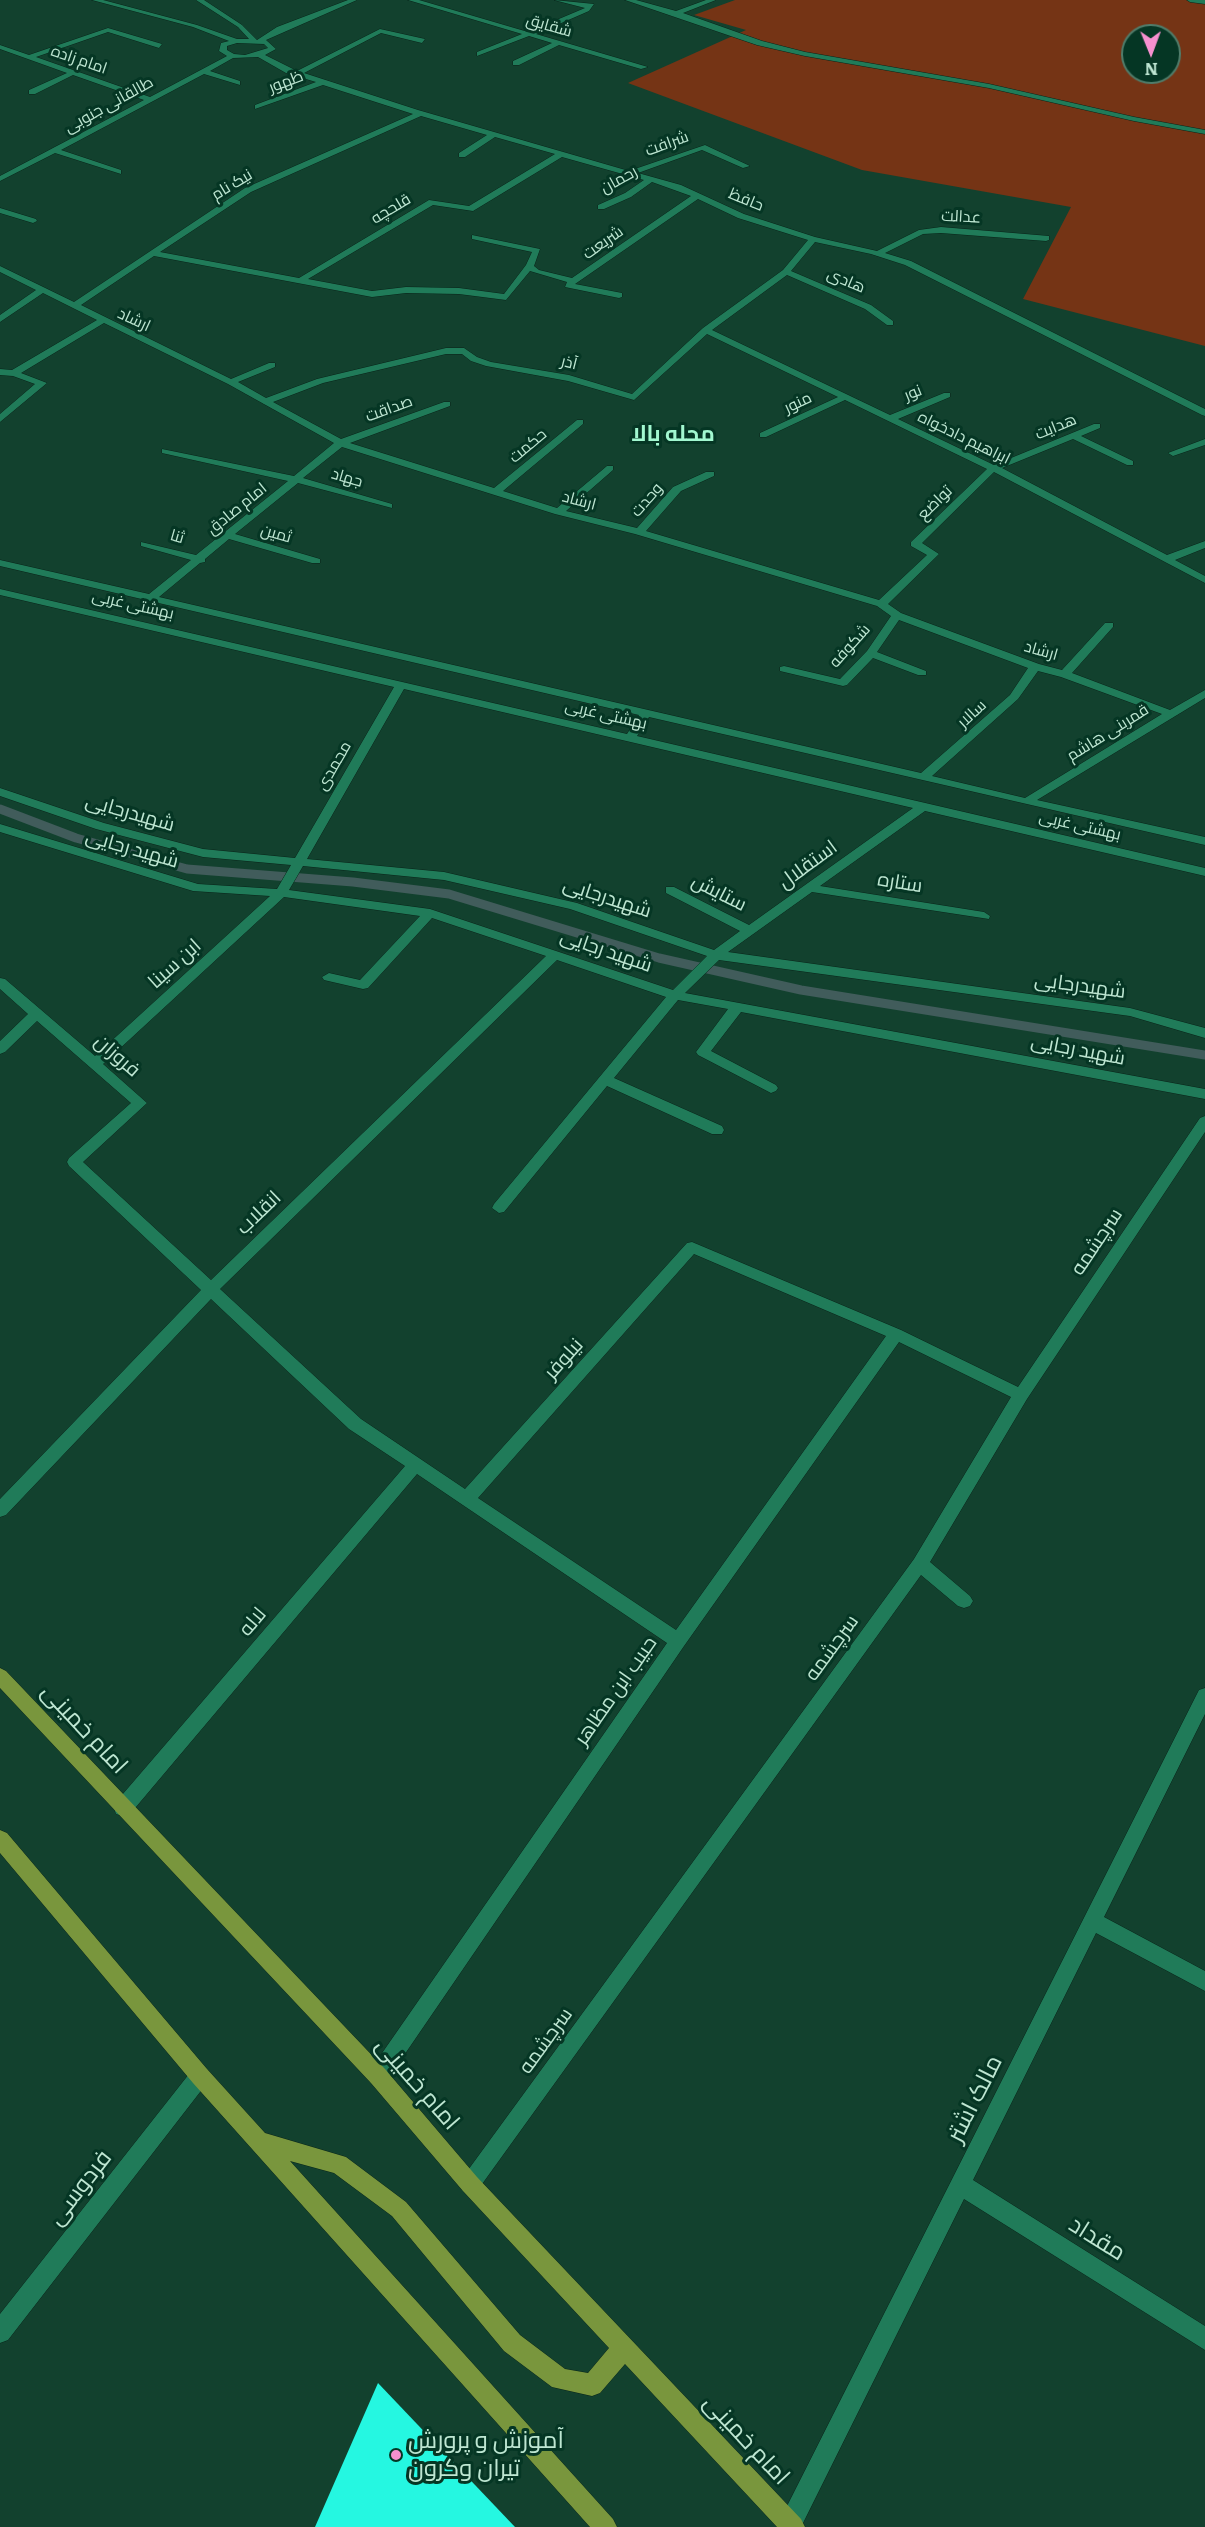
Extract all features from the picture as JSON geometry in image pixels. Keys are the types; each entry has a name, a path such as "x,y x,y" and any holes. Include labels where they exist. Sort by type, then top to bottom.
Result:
{"main road":[{"name":"امام خمینی","path":"0,1676 378,2076 470,2184 625,2346 791,2525"},
{"path":"0,1839 200,2076 605,2527"},
{"path":"259,2142 339,2164 399,2209 512,2343 560,2379 592,2385 625,2346"}],"street":[{"path":"94,0 195,26 236,41 256,40 270,44 272,49 259,56 232,56 222,48 236,41"},
{"path":"199,0 240,26 256,40"},
{"path":"328,0 321,4 328,10"},
{"path":"256,40 354,0"},
{"name":"شقایق","path":"411,0 644,67"},
{"path":"557,0 591,6"},
{"path":"480,54 587,10 598,0"},
{"path":"628,0 676,13 735,35 804,54 988,86 1134,119 1205,132"},
{"path":"676,13 713,0"},
{"path":"1190,0 1205,2"},
{"path":"30,57 108,30 159,46"},
{"path":"297,74 380,31 422,41"},
{"path":"516,63 559,42"},
{"name":"امام زاده","path":"0,47 149,99"},
{"path":"0,55 11,50"},
{"name":"طالقانی جنوبی","path":"0,179 232,56"},
{"name":"حافظ","path":"259,56 297,74 421,113 651,179 741,216 813,239 908,263 1205,413"},
{"path":"203,71 237,83"},
{"path":"32,92 74,72"},
{"name":"ظهور","path":"258,107 323,82"},
{"name":"نیک نام","path":"73,306 248,190 421,113"},
{"path":"462,155 494,134"},
{"name":"شرافت","path":"630,173 702,147 746,166"},
{"path":"55,150 118,172"},
{"name":"قلحچه","path":"302,280 432,202 470,209 561,154"},
{"name":"رحمان","path":"601,207 628,195 651,179"},
{"name":"شریعت","path":"619,295 568,285 697,196"},
{"path":"0,210 33,221"},
{"name":"عدالت","path":"879,254 915,234 941,230 1046,238"},
{"path":"152,253 372,294 406,290 459,291 506,297 531,267 537,251 475,237"},
{"name":"آذر","path":"266,401 320,381 446,351 464,351 489,364 559,376 634,397 705,330 786,272 813,239"},
{"path":"531,267 536,272 574,281"},
{"name":"ارشاد","path":"0,269 102,321 231,382 340,443 559,512 639,532 881,604 897,615 1035,668 1065,674 1171,714"},
{"name":"هادی","path":"786,272 868,307 890,323"},
{"path":"0,319 42,290"},
{"path":"14,373 102,321"},
{"name":"ابراهیم دادخواه","path":"705,330 992,469 1205,580"},
{"path":"231,382 272,366"},
{"path":"0,372 14,373 42,383 0,419"},
{"name":"نور","path":"889,419 947,395"},
{"name":"منور","path":"763,435 845,397"},
{"name":"صداقت","path":"340,443 447,404"},
{"name":"حکمت","path":"496,492 580,422"},
{"name":"هدایت","path":"992,469 1098,426"},
{"path":"1074,436 1130,463"},
{"path":"1173,453 1205,442"},
{"name":"امام صادق","path":"151,598 201,560 227,535 298,480 340,443"},
{"name":"جهاد","path":"165,451 298,480 388,506"},
{"path":"559,512 610,468"},
{"name":"تواضع","path":"881,604 934,554 915,544 992,469"},
{"name":"وحدت","path":"639,532 676,489 710,474"},
{"name":"ثمین","path":"227,535 316,561"},
{"name":"ثنا","path":"145,544 201,560"},
{"path":"1167,559 1205,544"},
{"name":"بهشتی غربی","path":"0,563 1205,841"},
{"name":"بهشتی غربی","path":"0,592 1205,872"},
{"name":"شکوفه","path":"784,669 843,683 871,653 897,615"},
{"path":"1065,674 1109,625"},
{"path":"871,653 922,673"},
{"name":"سالار","path":"924,777 1014,696 1035,668"},
{"name":"محمدی","path":"281,893 400,684"},
{"name":"قمربنی هاشم","path":"1028,801 1205,693"},
{"path":"630,738 646,713"},
{"name":"شهیدرجایی","path":"0,792 100,826 203,853 296,864 444,876 573,906 716,955 1130,1012 1205,1033"},
{"name":"استقلال","path":"499,1208 675,995 716,955 923,806"},
{"name":"شهید رجایی","path":"0,829 197,888 281,893 430,913 675,995 1205,1094"},
{"name":"ستاره","path":"810,888 984,916"},
{"name":"ستایش","path":"670,890 750,931"},
{"name":"ابن سینا","path":"96,1063 281,893"},
{"path":"329,977 363,985 430,913"},
{"name":"انقلاب","path":"0,1510 211,1289 556,954"},
{"name":"فروزان","path":"0,982 140,1103 74,1162 211,1289"},
{"path":"738,1006 703,1052 771,1088"},
{"path":"0,1049 37,1013"},
{"path":"605,1080 717,1130"},
{"name":"سرچشمه","path":"470,2184 920,1564 1021,1395 1205,1121"},
{"name":"نیلوفر","path":"467,1499 692,1247 896,1334"},
{"path":"211,1289 355,1424 678,1641"},
{"path":"896,1334 1021,1395"},
{"name":"حبیب ابن مظاهر","path":"378,2076 678,1641 896,1334"},
{"name":"لاله","path":"123,1808 415,1465"},
{"path":"920,1564 964,1601"},
{"name":"مالک اشتر","path":"791,2525 1205,1696"},
{"path":"1092,1921 1205,1981"},
{"name":"فردوسی","path":"0,2332 200,2076"},
{"name":"مقداد","path":"960,2184 1205,2339"}],"shaded area":[{"path":"735,0 1205,0 1205,346 1023,299 1071,207 862,170 628,83 746,30 694,15"}],"building":[{"name":"آموزش و پرورش تیران وکرون","path":"378,2383 515,2527 315,2527"}],"waterway":[{"path":"0,809 76,838 187,869 353,882 449,894 659,958 801,990 1205,1055"}],"place":[{"name":"آموزش و پرورش تیران وکرون","path":"396,2455"}],"district":[{"name":"محله بالا","path":"673,435"}]}
